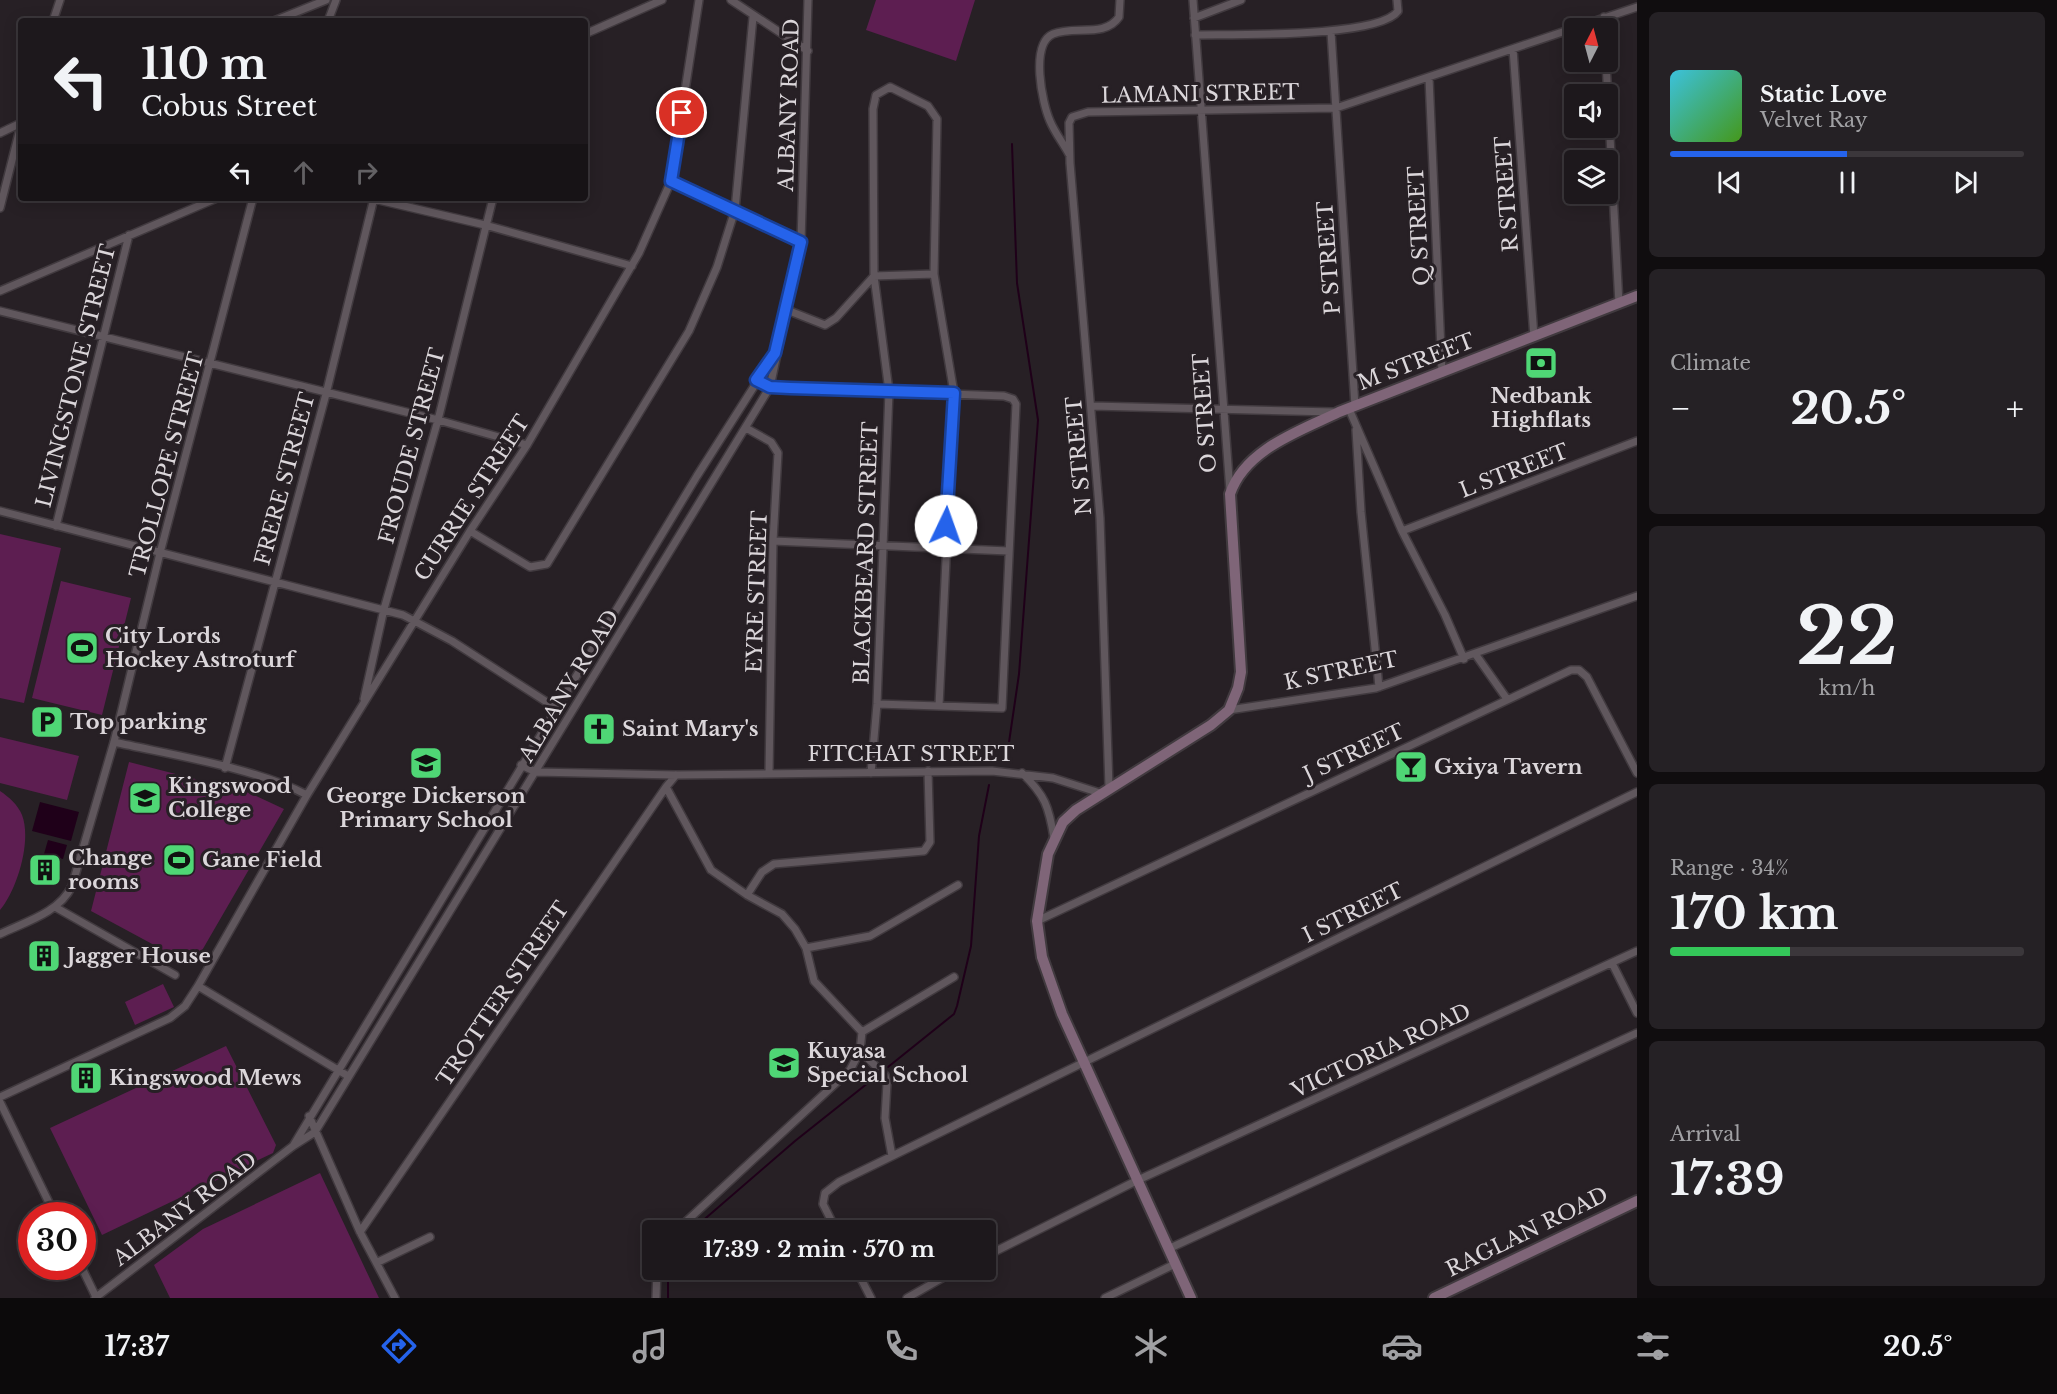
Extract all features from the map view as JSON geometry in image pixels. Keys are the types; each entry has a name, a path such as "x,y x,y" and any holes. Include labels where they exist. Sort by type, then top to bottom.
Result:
{"street":[{"path":"54,18 60,0"},
{"path":"281,18 326,0"},
{"path":"329,18 336,0"},
{"path":"588,33 662,0"},
{"name":"CURRIE STREET","path":"0,1097 170,1018 185,1006 198,986 363,702 527,445 632,266 671,181 699,0"},
{"path":"731,0 753,17 808,51"},
{"name":"ALBANY ROAD","path":"96,1297 293,1146 315,1132 770,387 775,353 787,310 801,242 808,0"},
{"path":"1070,156 1050,121 1044,101 1040,59 1043,45 1056,33 1112,25 1119,17 1120,0"},
{"name":"O STREET","path":"1193,0 1199,110 1224,408 1241,658 1238,688 1229,710"},
{"path":"1194,18 1241,0"},
{"path":"1195,35 1331,32 1391,18 1398,11 1397,0"},
{"name":"LAMANI STREET","path":"1069,123 1077,113 1088,111 1336,108 1637,7"},
{"path":"470,531 530,567 541,567 552,559 689,330 717,267 735,210 753,17"},
{"name":"P STREET","path":"1331,32 1348,409 1402,531 1445,615 1464,659"},
{"name":"R STREET","path":"1514,49 1534,337"},
{"path":"1607,72 1619,304"},
{"name":"Q STREET","path":"1429,78 1442,373"},
{"name":"BLACKBEARD STREET","path":"871,772 877,704 881,547 889,391 874,276 873,109 876,95 884,88 890,87 903,91 928,106 937,119 934,274"},
{"name":"N STREET","path":"1069,123 1101,518 1105,790"},
{"path":"0,133 18,125"},
{"path":"0,208 18,136"},
{"path":"671,181 801,242"},
{"path":"0,291 210,201"},
{"name":"TROLLOPE STREET","path":"55,908 67,897 72,886 114,742 160,553 252,201"},
{"name":"FRERE STREET","path":"225,768 326,394 373,201"},
{"path":"386,201 485,225 632,266"},
{"name":"FROUDE STREET","path":"363,702 364,688 384,609 438,420 492,201"},
{"name":"LIVINGSTONE STREET","path":"56,526 129,235"},
{"path":"787,310 825,325 836,318 874,276 934,274 954,393 939,706"},
{"name":"M STREET","path":"1230,494 1241,470 1252,460 1302,430 1348,409 1637,296"},
{"path":"0,311 326,394 438,420 527,445"},
{"name":"ALBANY ROAD","path":"293,1146 521,765 604,634 756,380 775,353"},
{"path":"756,380 770,387 1004,396 1013,399 1016,404 1002,708 877,704"},
{"path":"1092,406 1348,409"},
{"name":"P STREET","path":"1355,425 1361,512 1379,687"},
{"name":"EYRE STREET","path":"746,428 771,442 778,453 773,541 769,773"},
{"name":"L STREET","path":"1402,531 1637,441"},
{"path":"697,476 710,484"},
{"path":"0,512 384,609 415,619 556,708"},
{"path":"773,541 1010,551"},
{"name":"K STREET","path":"1105,790 1211,725 1229,710 1379,687 1476,655 1637,596"},
{"path":"604,634 615,641"},
{"path":"1476,655 1507,699"},
{"name":"J STREET","path":"1037,921 1566,671 1583,672 1637,773"},
{"path":"114,742 225,768 294,788 307,795"},
{"name":"FITCHAT STREET","path":"521,765 536,772 676,775 928,771 1022,773 1105,790"},
{"path":"747,895 762,872 774,864 924,851 930,842 928,771"},
{"path":"1022,773 1039,789 1049,808 1054,838"},
{"name":"TROTTER STREET","path":"360,1232 676,775"},
{"path":"666,787 711,870 747,895 782,914 795,929 806,948 814,981 862,1032 860,1051 849,1070 689,1220"},
{"path":"1105,790 1063,822 1054,838 1045,867 1037,921 1047,975 1083,1063 1191,1298"},
{"name":"I STREET","path":"831,1220 823,1204 825,1193 839,1182 1637,792"},
{"path":"472,846 486,853"},
{"path":"806,948 870,936 958,885"},
{"path":"0,934 55,908 175,975"},
{"path":"426,922 439,929"},
{"name":"VICTORIA ROAD","path":"996,1251 1138,1180 1637,951"},
{"path":"1612,963 1637,1013"},
{"path":"862,1032 954,977"},
{"path":"198,986 348,1076"},
{"path":"1168,1249 1637,1033"},
{"path":"860,1051 885,1074 888,1083 885,1118 892,1156"},
{"path":"0,1102 49,1202"},
{"path":"309,1116 360,1232 378,1262 395,1298"},
{"name":"RAGLAN ROAD","path":"1434,1298 1637,1201"},
{"path":"378,1262 430,1237"},
{"path":"1106,1298 1175,1264"},
{"path":"88,1280 96,1297"},
{"path":"656,1298 657,1280"},
{"path":"862,1280 871,1298"},
{"path":"907,1298 939,1280"}],"shaded area":[{"path":"876,0 975,0 956,61 866,30"},
{"path":"0,534 61,548 24,703 0,698"},
{"name":"City Lords Hockey Astroturf","path":"61,581 131,598 102,715 32,698"},
{"path":"0,737 79,756 67,800 0,783"},
{"name":"Gane Field","path":"129,762 250,793 284,809 193,966 91,911"},
{"path":"0,791 20,811 25,826 25,838 17,878 0,910"},
{"path":"40,802 79,812 71,841 32,831"},
{"path":"48,840 67,845 63,859 44,854"},
{"path":"163,984 174,1007 135,1025 125,1002"},
{"path":"226,1046 276,1145 273,1153 102,1235 96,1223 96,1202 86,1202 50,1128"},
{"path":"320,1173 379,1298 170,1298 154,1265 203,1229"}],"waterway":[{"path":"1007,756 1019,674 1038,420 1017,283 1012,144"},
{"path":"888,1067 954,1014 957,1006 971,946 979,836 989,785"},
{"path":"704,1220 795,1141 878,1075"},
{"path":"668,1280 668,1298"}],"place":[{"name":"Nedbank Highflats","path":"1541,363"},
{"name":"City Lords Hockey Astroturf","path":"82,648"},
{"name":"Top parking","path":"47,722"},
{"name":"Saint Mary's","path":"599,729"},
{"name":"George Dickerson Primary School","path":"426,763"},
{"name":"Gxiya Tavern","path":"1411,767"},
{"name":"Kingswood College","path":"145,798"},
{"name":"Gane Field","path":"179,860"},
{"name":"Change rooms","path":"45,870"},
{"name":"Jagger House","path":"44,956"},
{"name":"Kuyasa Special School","path":"784,1063"},
{"name":"Kingswood Mews","path":"86,1078"}],"route":[{"path":"682,113 671,181 801,242 787,310 775,353 756,380 770,387 954,393 946,526"}]}
